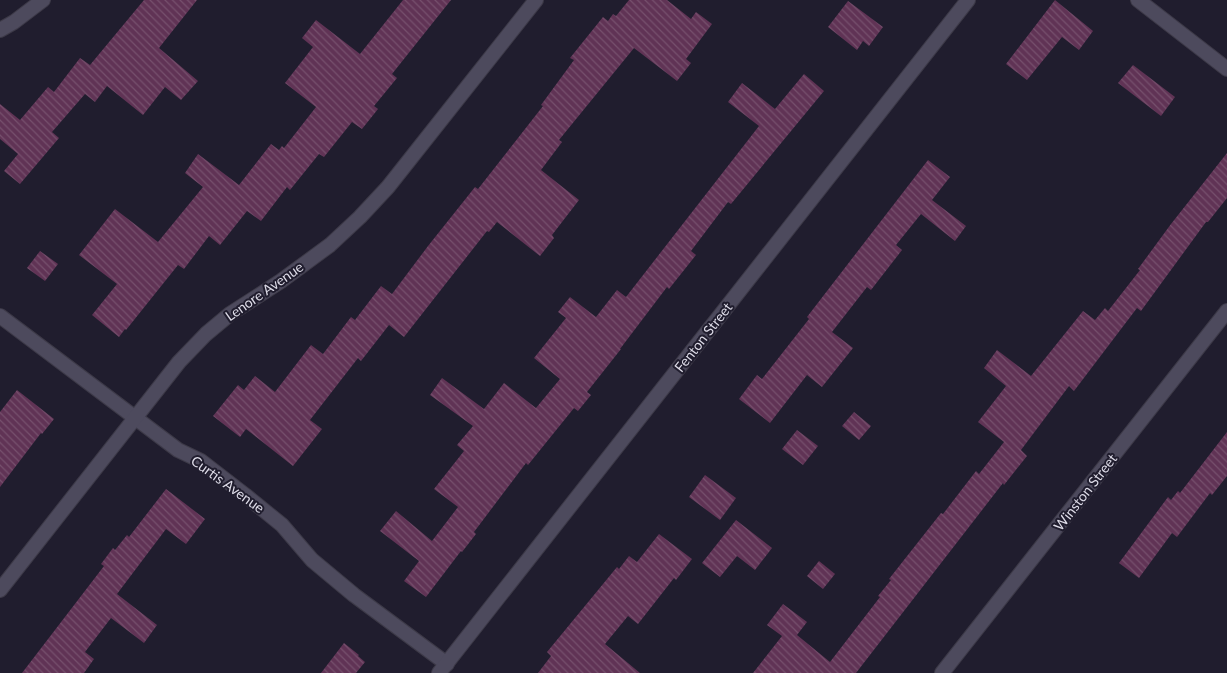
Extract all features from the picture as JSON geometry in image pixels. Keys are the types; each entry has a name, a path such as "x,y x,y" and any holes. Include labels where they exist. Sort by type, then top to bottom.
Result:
{"street":[{"path":"0,30 43,0"},
{"name":"Lenore Avenue","path":"0,590 179,362 206,334 230,314 281,281 330,245 382,193 536,0"},
{"name":"Fenton Street","path":"443,669 968,0"},
{"path":"1138,0 1227,69"},
{"name":"Winston Street","path":"942,673 1227,310"},
{"name":"Curtis Avenue","path":"0,316 178,450 201,462 245,495 282,525 312,560 443,669"}],"building":[{"path":"144,0 197,0 159,48 198,81 181,100 165,87 143,115 107,86 95,102 85,94 52,132 59,138 20,184 4,171 18,154 0,139 0,104 20,120 48,87 54,92 80,58 90,65"},
{"path":"403,0 451,0 392,74 397,78 374,106 378,109 362,129 352,122 324,157 319,154 290,190 287,187 261,221 247,211 220,245 209,236 184,269 178,265 119,337 92,315 117,284 79,255 115,209 158,242 203,187 185,173 198,154 239,185 271,144 279,150 282,146 284,148 316,107 285,83 313,47 302,38 316,20 360,54"},
{"path":"629,0 667,0 691,19 696,12 712,24 686,59 691,63 677,81 634,48 559,140 562,142 541,170 579,200 552,235 554,238 540,256 497,222 489,232 487,231 404,337 389,325 361,361 358,358 310,420 322,429 293,466 246,429 240,437 213,416 238,385 244,390 255,376 275,392 311,345 323,354 351,317 355,320 381,286 392,294 475,187 478,189 543,106 541,105 574,60 570,58 603,17 608,21 613,14 616,16"},
{"path":"1055,0 1093,31 1079,50 1062,37 1027,80 1006,64"},
{"path":"848,1 883,27 869,46 863,41 857,50 828,27"},
{"path":"1133,65 1175,97 1161,116 1118,83"},
{"path":"804,74 824,91 731,204 728,202 691,251 696,255 669,289 667,287 587,392 591,395 578,411 574,408 528,465 526,463 474,532 476,534 426,597 404,581 419,561 380,531 396,511 432,541 458,507 434,489 464,451 457,445 473,426 430,395 442,378 484,409 504,383 536,408 560,379 534,358 566,318 558,312 570,297 596,317 617,290 626,297 759,126 728,102 742,83 775,109"},
{"path":"1227,153 1227,198 1208,222 1206,222 1141,311 1137,308 1074,391 1069,386 1021,450 1027,456 1004,485 1003,483 856,673 753,673 782,636 767,625 783,604 807,622 797,635 830,662 880,597 878,596 891,580 889,579 941,513 943,514 976,471 979,474 1004,442 978,422 1006,386 984,368 997,350 1031,376 1083,311 1095,320 1105,308 1108,311 1140,270 1138,269 1171,224"},
{"path":"928,160 950,177 932,200 966,226 955,241 921,214 896,245 902,250 871,290 867,287 832,332 853,348 822,387 807,375 770,423 739,399 757,375 762,379 809,319 807,317"},
{"path":"40,251 58,264 45,281 27,268"},
{"path":"17,390 54,419 0,487 0,412"},
{"path":"854,412 871,426 859,440 842,426"},
{"path":"797,430 818,446 803,465 782,449"},
{"path":"1227,432 1227,476 1212,495 1210,493 1177,537 1172,533 1139,578 1119,563 1168,497 1171,500 1178,491 1180,493"},
{"path":"705,475 736,498 720,520 689,497"},
{"path":"166,489 205,519 186,544 166,529 117,594 157,625 144,643 111,618 85,652 94,659 84,673 22,673 104,566 101,564 113,548 115,550 127,535 129,537"},
{"path":"736,520 772,548 755,570 737,556 720,577 702,563"},
{"path":"659,534 692,559 676,580 674,578 638,624 628,616 605,644 640,673 538,673 551,656 547,652 617,567 619,569 629,556 637,562"},
{"path":"819,561 835,574 823,589 807,576"},
{"path":"344,643 365,662 356,673 321,673"}]}
